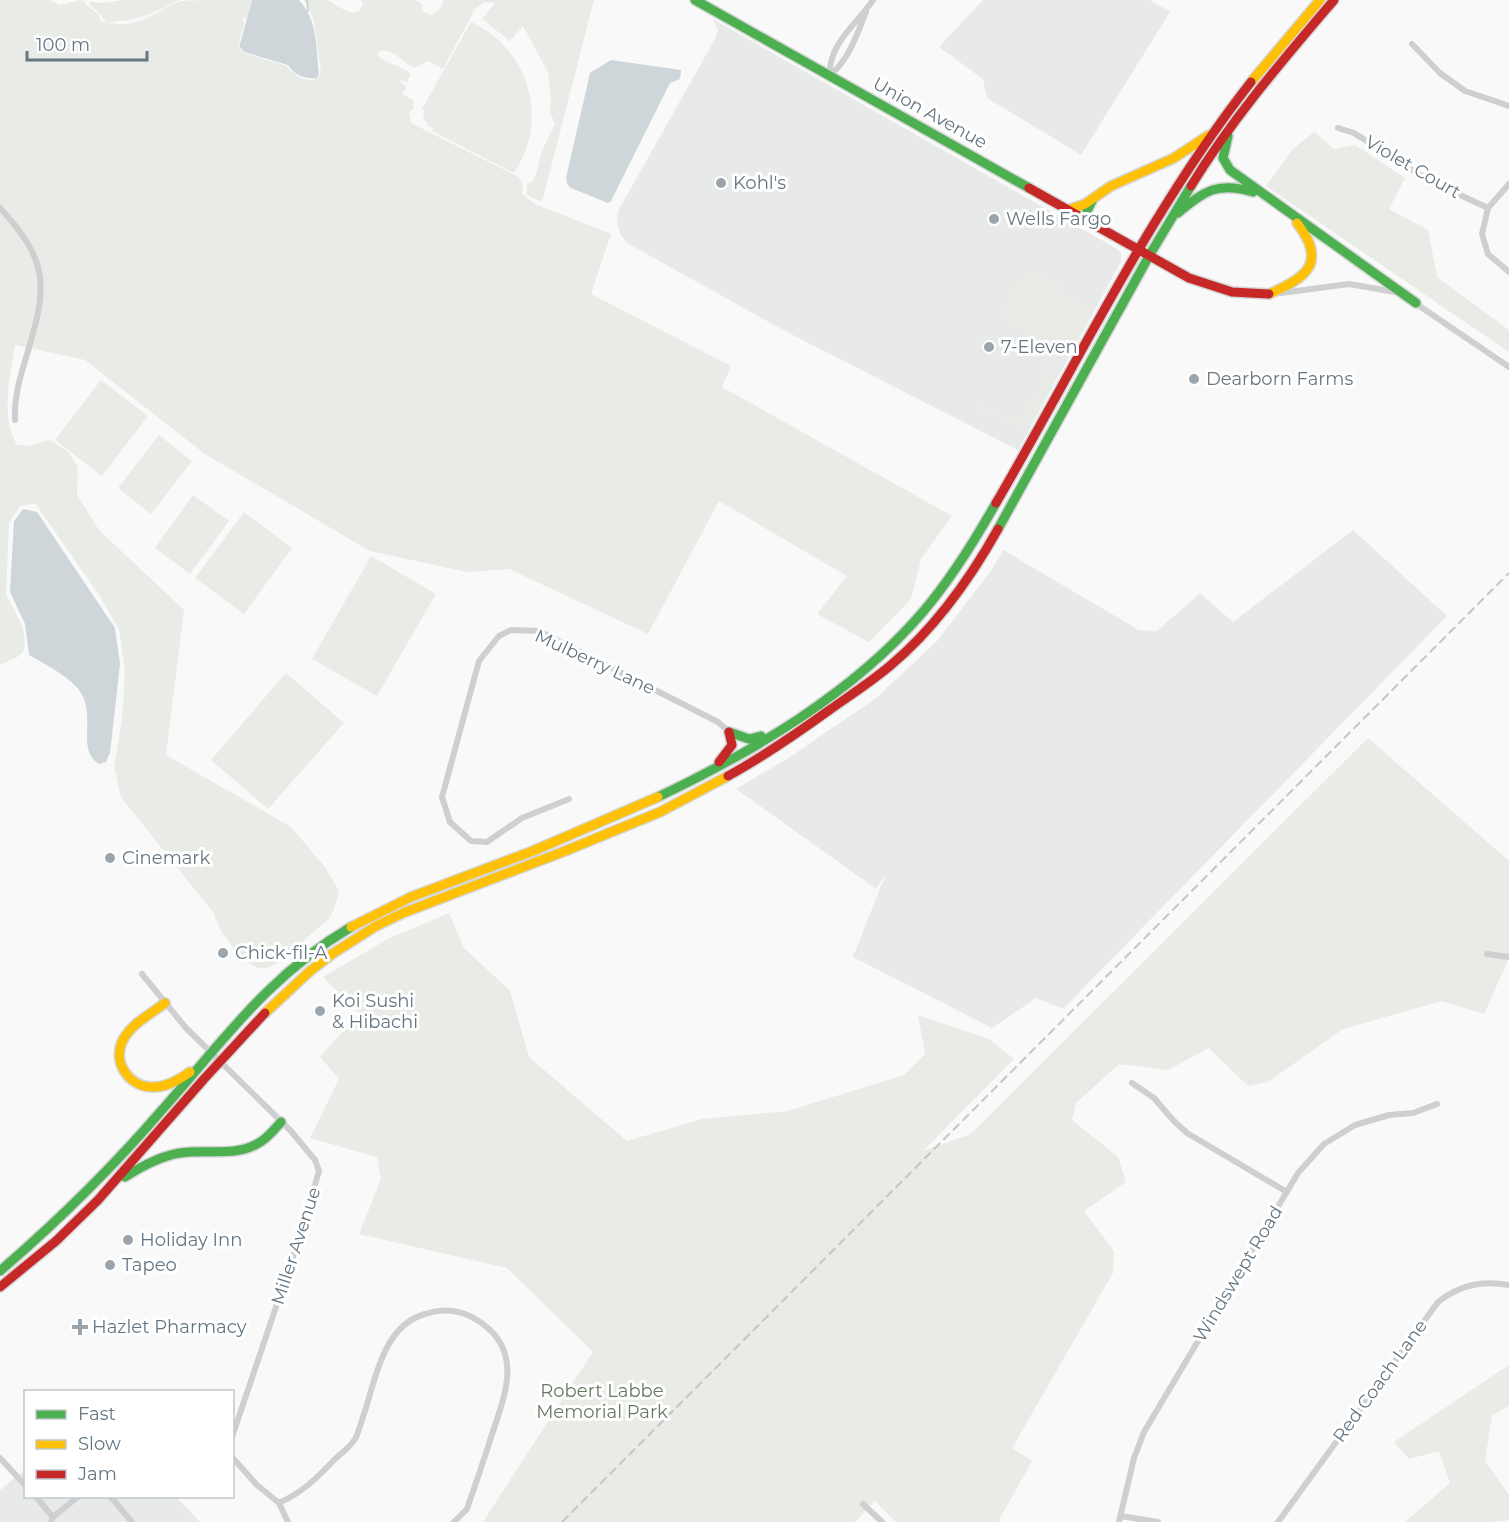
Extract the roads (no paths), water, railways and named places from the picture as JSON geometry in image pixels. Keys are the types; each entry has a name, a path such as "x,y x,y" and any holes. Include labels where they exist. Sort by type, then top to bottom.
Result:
{"main road":[{"name":"Union Avenue","path":"695,0 1149,256"},
{"path":"0,1270 65,1214 108,1171 256,1001 295,964 368,915 404,898 533,851 703,777 793,724 860,674 909,628 950,579 989,518 1138,250 1174,191 1261,69 1320,0"},
{"path":"0,1287 56,1241 111,1186 266,1012 310,971 362,934 403,913 660,812 748,765 810,724 890,666 914,644 980,562 1149,256 1204,165 1259,88 1334,0"},
{"path":"1231,127 1223,150 1224,162 1238,177 1416,303"},
{"path":"1068,210 1085,204 1111,186 1174,158 1215,131"},
{"path":"1170,220 1202,193 1218,187 1241,188 1267,197"},
{"path":"1088,221 1087,211 1094,198"},
{"path":"1149,256 1189,278 1215,287 1232,292 1269,294 1300,279 1309,266 1311,255 1307,234 1287,211"},
{"path":"729,732 747,740 754,740 793,724"},
{"path":"703,777 731,749 732,740 729,732"},
{"path":"165,1003 125,1036 119,1049 119,1058 124,1072 135,1083 143,1086 162,1086 175,1081 201,1064"},
{"path":"111,1186 144,1165 167,1156 188,1152 236,1150 253,1146 281,1122"}],"street":[{"path":"830,75 832,57 848,31 871,3"},
{"path":"830,75 840,65 850,48 871,3"},
{"path":"1413,44 1440,74 1465,91 1509,106"},
{"name":"Violet Court","path":"1338,128 1354,133 1430,181 1488,208"},
{"path":"1509,184 1488,208 1482,234 1488,254 1509,272"},
{"path":"0,208 31,247 42,282 38,316 16,391 15,420"},
{"path":"1269,294 1300,292 1348,284 1396,292 1416,303 1509,367"},
{"name":"Mulberry Lane","path":"569,799 522,818 487,842 471,841 450,822 442,797 479,661 499,636 511,630 538,631 718,722 729,732"},
{"path":"1487,954 1509,957"},
{"name":"Miller Avenue","path":"142,974 186,1028 281,1122 315,1160 319,1171 298,1242 234,1431"},
{"path":"1132,1083 1154,1098 1187,1132 1287,1192"},
{"name":"Windswept Road","path":"1120,1519 1134,1458 1144,1432 1287,1192 1310,1158 1341,1132 1371,1119 1413,1113 1437,1104"},
{"name":"Red Coach Lane","path":"1278,1522 1438,1302 1467,1285 1491,1282 1509,1285"},
{"path":"279,1503 297,1495 308,1486 354,1441 386,1348 399,1329 418,1316 436,1311 454,1311 472,1317 489,1328 503,1348 508,1372 506,1392 470,1503 454,1522"},
{"path":"0,1458 24,1484"},
{"path":"234,1459 257,1485 279,1503 288,1522"},
{"path":"36,1498 52,1520 78,1498"},
{"path":"111,1498 132,1522"},
{"path":"863,1504 882,1522"},
{"path":"1120,1519 1158,1522"}],"waterway":[{"path":"307,0 308,11"}],"railway":[{"path":"562,1522 1509,573"}],"place":[{"name":"Kohl's","path":"721,183"},
{"name":"Wells Fargo","path":"994,219"},
{"name":"7-Eleven","path":"989,347"},
{"name":"Dearborn Farms","path":"1194,379"},
{"name":"Cinemark","path":"110,858"},
{"name":"Chick-fil-A","path":"223,953"},
{"name":"Koi Sushi & Hibachi","path":"320,1011"},
{"name":"Holiday Inn","path":"128,1240"},
{"name":"Tapeo","path":"110,1265"},
{"name":"Hazlet Pharmacy","path":"80,1327"}],"park label":[{"name":"Robert Labbe Memorial Park","path":"602,1401"}]}
